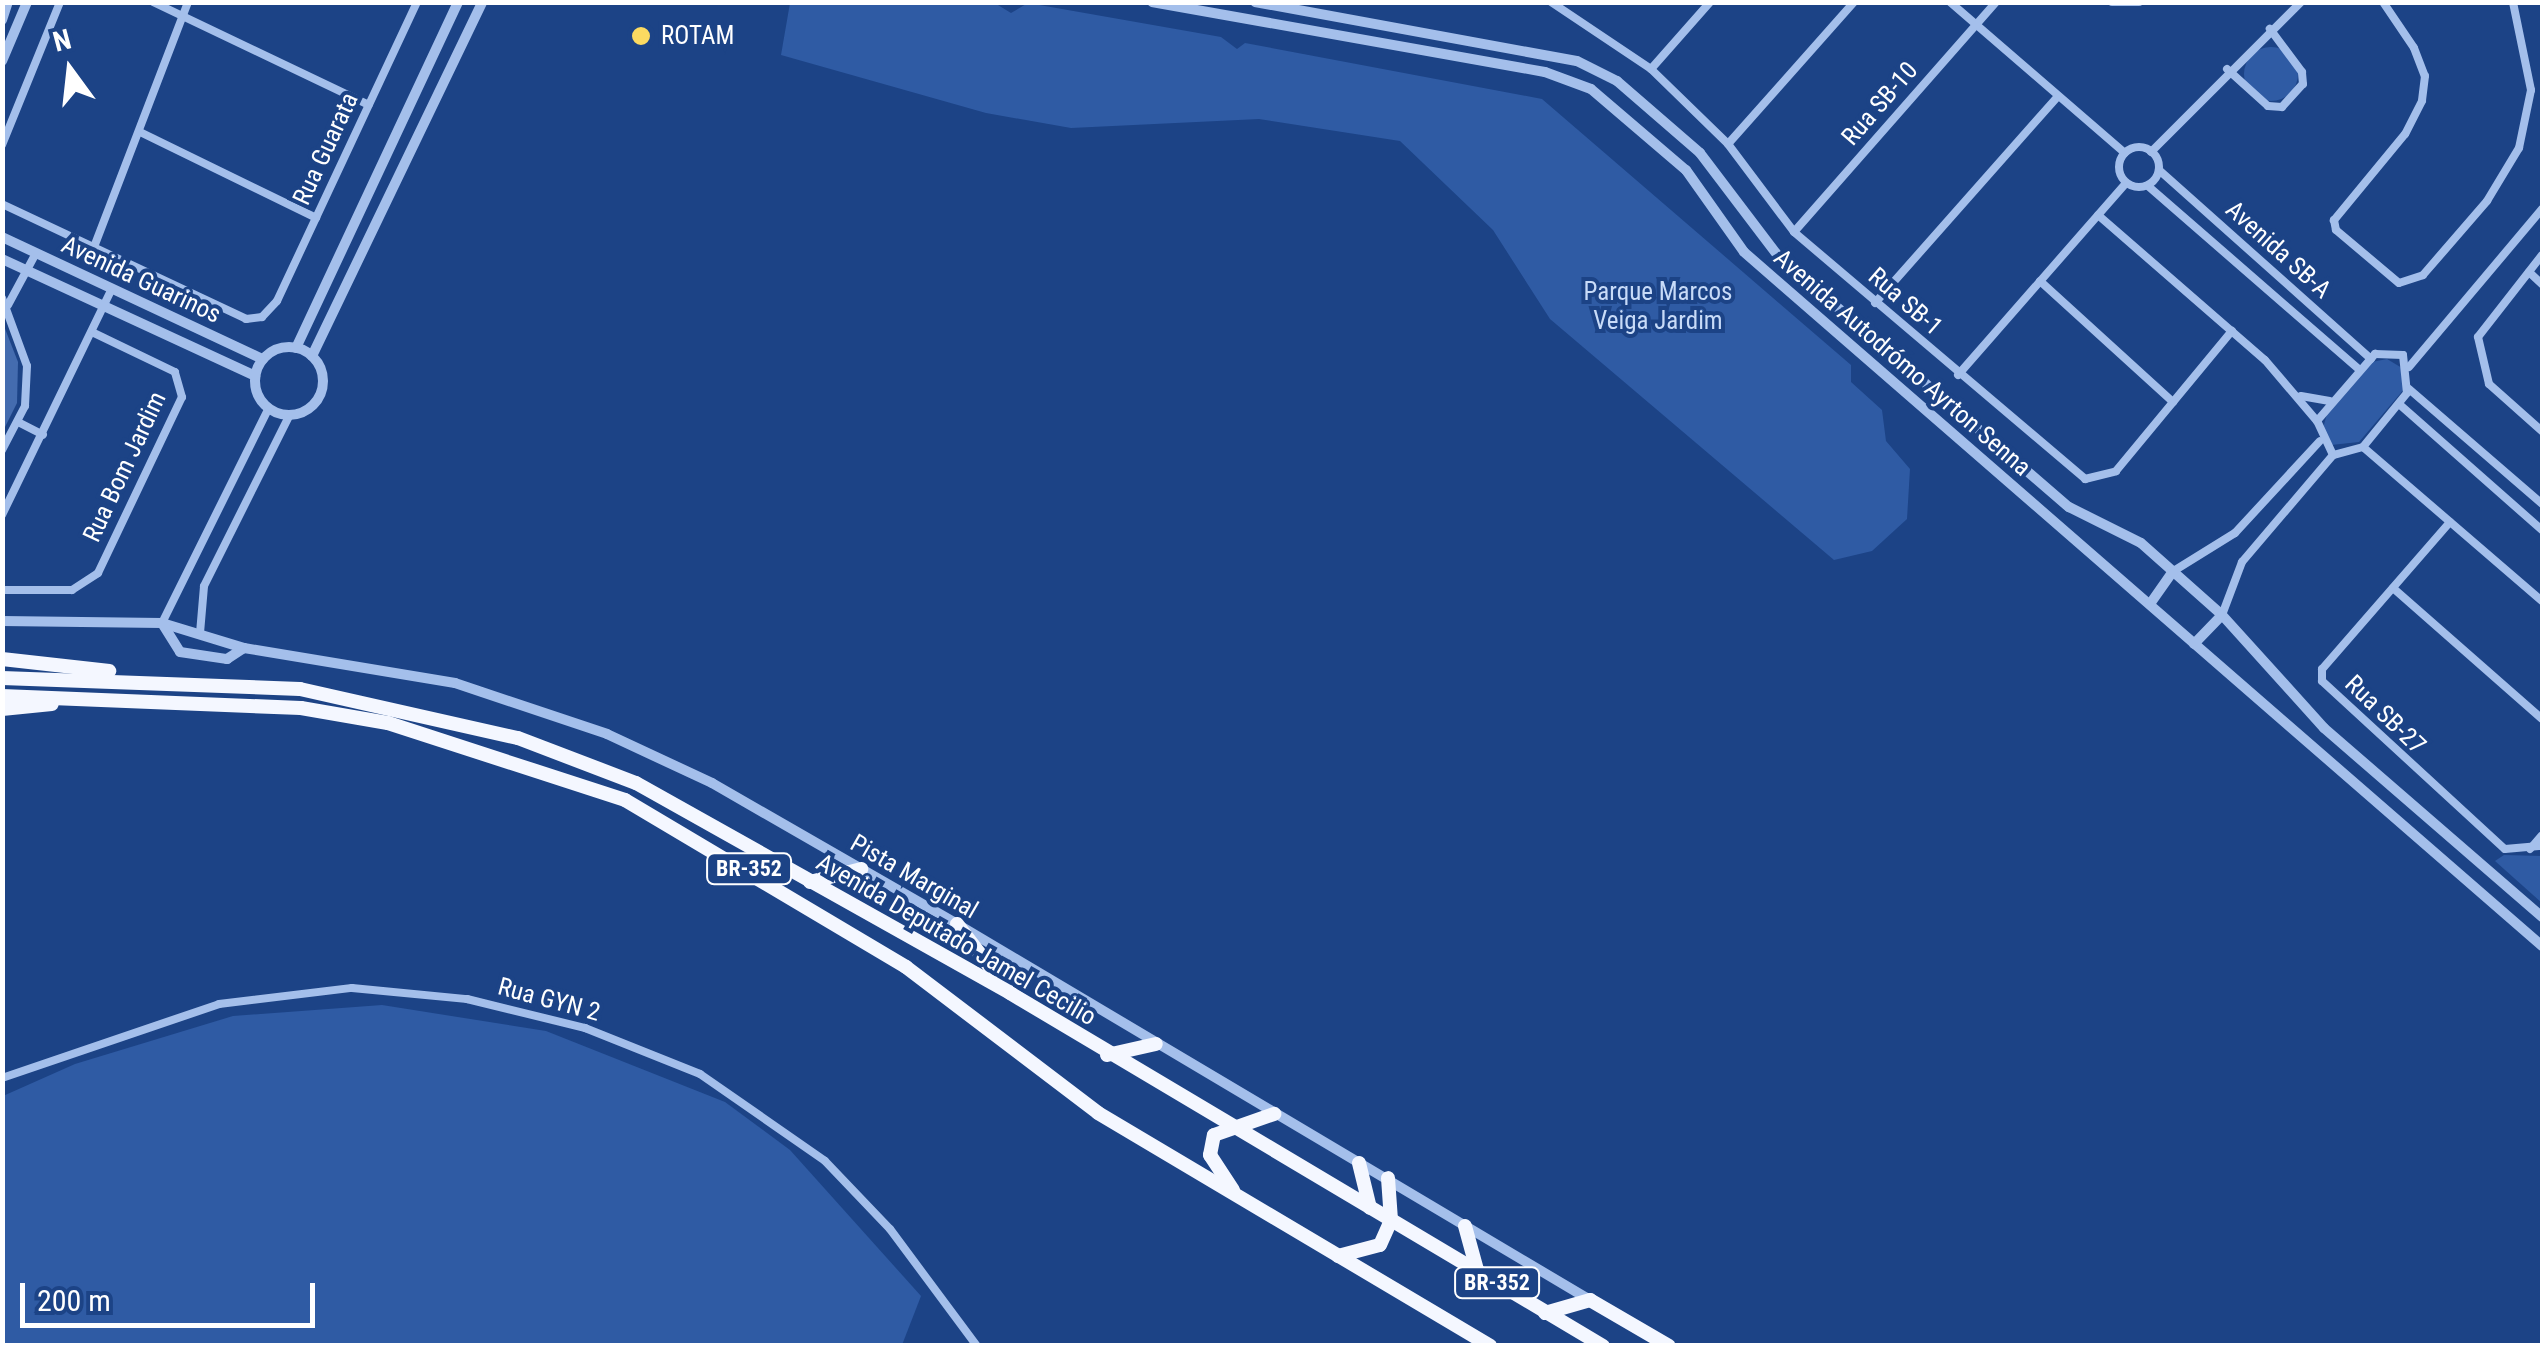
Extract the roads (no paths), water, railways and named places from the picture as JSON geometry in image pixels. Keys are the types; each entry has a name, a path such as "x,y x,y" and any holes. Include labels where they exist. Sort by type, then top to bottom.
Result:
{"highway":[{"path":"2,658 195,679"},
{"name":"Avenida Deputado Jamel Cecilio","path":"2,678 195,679 398,706 518,738 636,783 1010,993 1107,1055 1603,1346"},
{"name":"Avenida Deputado Jamel Cecilio","path":"2,696 194,701 388,723 626,800 906,967 1098,1113 1337,1256"},
{"path":"2,709 194,701"},
{"path":"810,882 861,869"},
{"path":"957,924 1010,993"},
{"path":"1107,1055 1156,1044"},
{"path":"1236,1194 1210,1155 1214,1136 1228,1125 1274,1114"},
{"path":"1359,1162 1370,1208"},
{"path":"1337,1256 1373,1251 1391,1220 1388,1178"},
{"path":"1465,1226 1477,1270"},
{"name":"BR-352","path":"1337,1256 1490,1346"},
{"path":"1545,1312 1590,1300 1669,1346"}],"street":[{"path":"2,20 8,2"},
{"path":"2,62 26,2"},
{"path":"2,145 60,2"},
{"path":"153,2 369,105"},
{"path":"2,204 94,247 186,17 188,2"},
{"name":"Rua Guarata","path":"94,247 246,319 270,312 418,2"},
{"path":"296,348 312,356 323,388 311,408 289,416 268,408 255,376 263,360 296,348 458,2"},
{"path":"312,356 482,2"},
{"name":"Avenida Autodrómo Ayrton Senna","path":"1152,2 1546,72 1604,98 1686,170 1744,252 2542,946"},
{"name":"Avenida Autodrómo Ayrton Senna","path":"1255,2 1577,60 1617,81 1700,153 1779,257 2068,507 2115,527 2222,615 2324,728 2542,917"},
{"name":"Rua SB-1","path":"1550,2 1651,69 1728,144 1794,232 2085,479 2116,471 2232,331"},
{"path":"1651,69 1710,2"},
{"path":"1728,144 1854,2"},
{"path":"1950,2 2125,153 2151,152 2227,69 2301,2"},
{"name":"Rua SB-10","path":"1794,232 1996,2"},
{"path":"2112,2 2136,5"},
{"path":"2383,2 2414,48 2425,76 2422,101 2405,134 2340,206 2336,230 2399,282 2412,281 2487,201 2528,116 2529,58 2513,2"},
{"path":"1351,40 1357,20"},
{"path":"2227,69 2268,106 2282,107 2303,84 2302,72 2270,29"},
{"path":"1875,303 2058,96"},
{"path":"140,132 316,218"},
{"path":"2126,183 2148,186 2159,170 2151,152"},
{"path":"2125,153 2118,165 2126,183"},
{"name":"Avenida SB-A","path":"2159,170 2370,359"},
{"path":"1958,375 2126,183"},
{"name":"Avenida SB-A","path":"2148,186 2360,370"},
{"path":"2409,367 2542,209"},
{"path":"2098,215 2301,396 2317,421 2320,440 2333,456"},
{"name":"Avenida Guarinos","path":"2,237 263,360"},
{"path":"2,450 18,422 27,366 5,302 36,253"},
{"path":"2542,255 2478,337 2478,361 2489,384 2542,430"},
{"name":"Avenida Guarinos","path":"2,259 255,376"},
{"path":"2528,272 2542,284"},
{"path":"2264,286 2274,273"},
{"path":"2040,281 2173,402"},
{"path":"2,516 112,288"},
{"name":"Rua Bom Jardim","path":"2,590 72,590 98,572 182,396 175,372 92,332"},
{"path":"2194,644 2222,615 2242,562 2333,456 2363,447 2399,404 2409,388 2409,367 2403,355 2370,359 2330,401 2317,421"},
{"path":"2409,388 2542,504"},
{"path":"2301,396 2330,401"},
{"path":"2399,404 2542,530"},
{"path":"244,648 227,658 180,652 162,623 268,408"},
{"path":"200,633 204,586 289,416"},
{"path":"18,422 43,435"},
{"path":"2150,604 2172,572 2235,533 2320,440"},
{"path":"2363,447 2542,600"},
{"path":"2490,484 2504,470"},
{"name":"Rua SB-27","path":"2450,522 2322,669 2322,681 2505,850 2530,849"},
{"path":"2393,588 2542,719"},
{"name":"Pista Marginal","path":"2,621 162,623 244,648 382,668 530,706 652,753 957,924 1590,1300"},
{"path":"2530,849 2542,834"},
{"path":"2530,849 2542,846"},
{"name":"Rua GYN 2","path":"2,1078 219,1004 352,988 467,999 585,1028 700,1074 825,1161 890,1229 977,1346"}],"place":[{"name":"ROTAM","path":"641,36"}],"park label":[{"name":"Parque Marcos Veiga Jardim","path":"1658,308"}]}
